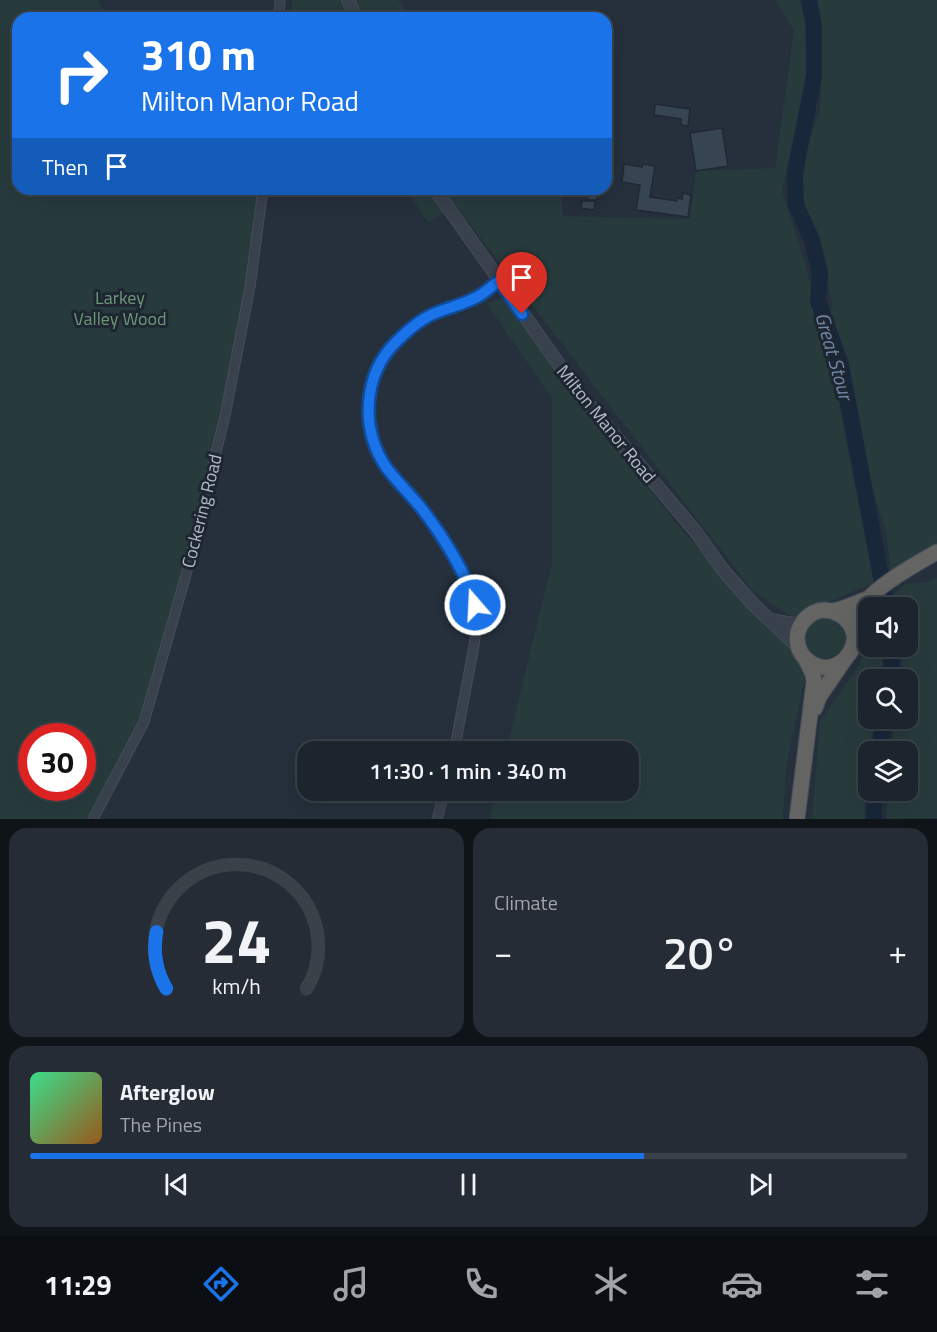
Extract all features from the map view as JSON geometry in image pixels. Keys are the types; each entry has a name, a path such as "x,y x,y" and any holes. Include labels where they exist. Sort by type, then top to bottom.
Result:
{"highway":[{"path":"797,819 814,682 813,674 797,639 798,630 803,622 817,611 832,611 871,596 937,552"},
{"path":"810,719 819,697 853,648 858,615 871,596"},
{"path":"832,611 846,618 854,631"},
{"path":"803,654 813,664 828,667 843,662"}],"street":[{"name":"Cockering Road","path":"93,819 144,722 186,575 225,416 250,287 262,195"},
{"name":"Milton Manor Road","path":"439,195 582,397 696,532 723,570 768,620 803,654"},
{"path":"456,741 474,646 475,605 461,569 425,513 387,468 380,456 371,432 368,407 374,376 381,361 397,341 427,317 478,296 499,281"},
{"path":"768,620 794,624 803,622"},
{"path":"437,819 442,801"}],"green space":[{"name":"Larkey Valley Wood","path":"0,0 97,0 106,12 12,12 12,195 261,195 220,422 183,574 141,722 90,819 0,819"},
{"path":"292,0 398,0 408,12 291,12"},
{"path":"776,0 800,0 805,21 807,75 782,191 805,263 836,388 874,583 792,617 752,590 448,195 561,195 563,216 690,219 696,171 775,168 794,31"},
{"path":"815,0 937,0 937,543 902,563 897,569 890,570 886,530 872,488 844,363 831,318 832,302 819,246 804,209 799,187 805,168 806,147 820,112 822,52 819,14"},
{"path":"409,195 444,195 439,201 446,212 428,222"},
{"path":"499,299 507,299 571,391 680,528 774,632 792,648 805,678 786,767 783,819 489,819 494,801 639,801 639,741 508,741 552,563 552,398 487,304"},
{"path":"937,578 937,818 887,819 887,801 918,801 918,741 892,741 894,729 918,729 918,669 902,669 902,657 918,657 918,597 892,596 906,584 929,582"},
{"path":"826,618 834,619 840,624 845,630 845,646 840,652 834,657 826,658 818,657 812,652 807,646 806,638 807,630 812,624 818,619"},
{"path":"862,657 882,657 883,669 858,669 858,729 873,729 871,741 858,741 858,801 864,801 865,819 812,819 820,721 859,666"}],"building":[{"path":"655,104 690,109 688,126 681,125 681,119 654,115"},
{"path":"722,128 728,166 696,171 690,133"},
{"path":"624,164 642,167 643,164 655,166 650,197 677,201 677,198 682,199 683,193 691,195 688,217 636,210 640,185 622,182"},
{"path":"588,195 597,195 597,200 588,200"},
{"path":"582,201 595,201 594,210 581,208"}],"waterway":[{"name":"Great Stour","path":"809,0 814,26 814,76 795,172 796,205 812,240 820,273 818,301 841,365 885,597"},
{"name":"Great Stour","path":"891,669 892,657"},
{"name":"Great Stour","path":"880,741 883,729"},
{"name":"Great Stour","path":"874,801 874,819"}],"route":[{"path":"475,605 461,569 429,519 387,468 380,456 371,432 369,395 374,376 389,350 408,331 436,312 478,296 499,281 522,314"}]}
